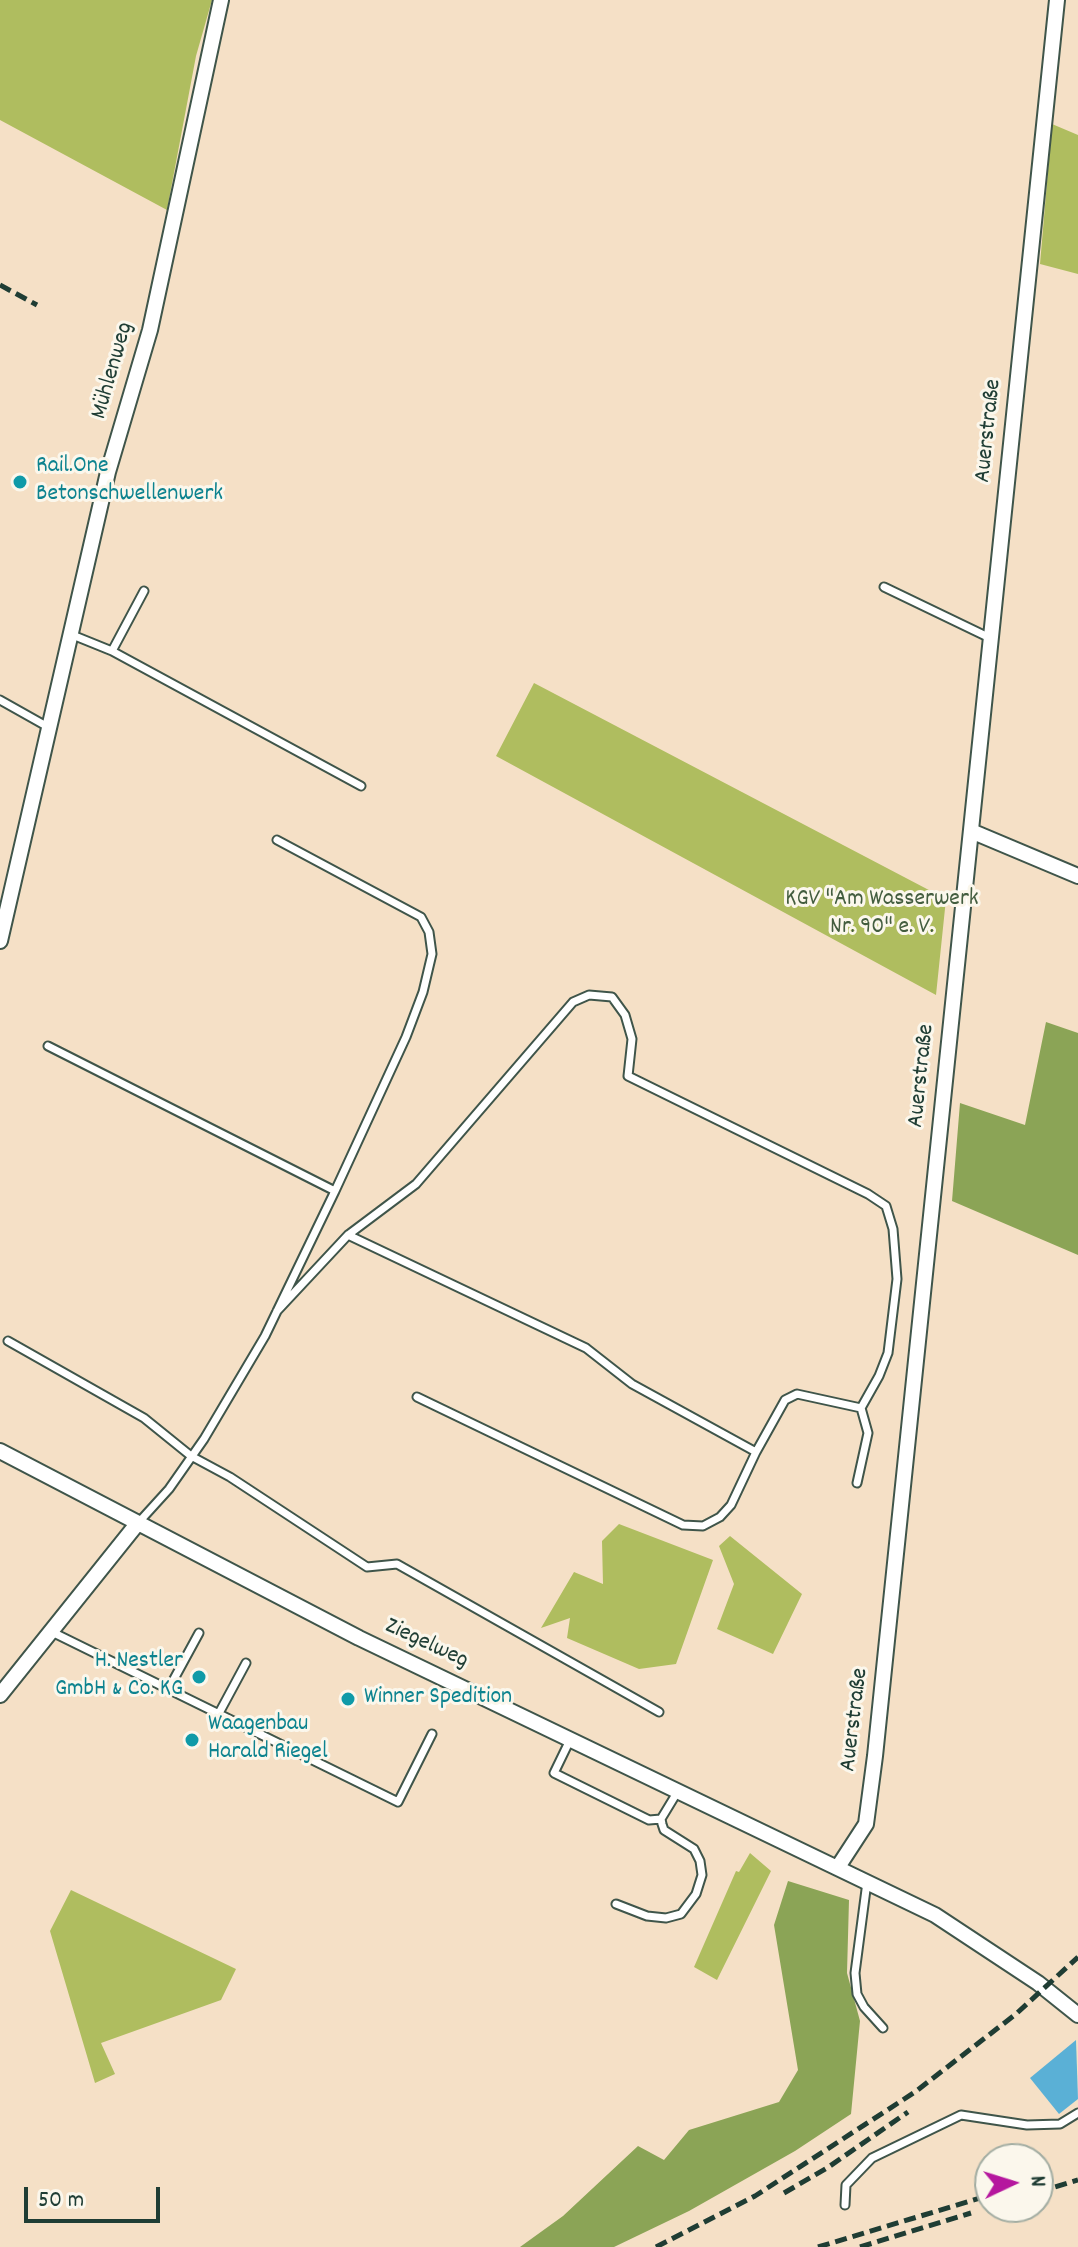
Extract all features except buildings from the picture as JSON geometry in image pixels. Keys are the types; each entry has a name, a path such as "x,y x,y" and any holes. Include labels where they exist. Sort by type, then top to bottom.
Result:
{"street":[{"name":"Mühlenweg","path":"0,941 108,472 150,330 221,0"},
{"name":"Auerstraße","path":"838,1867 866,1824 1057,0"},
{"path":"971,831 1078,876"},
{"name":"Ziegelweg","path":"0,1451 359,1638 838,1867"},
{"path":"0,1695 137,1524"},
{"path":"838,1867 935,1915 1038,1983 1078,2015"}],"lane":[{"path":"884,587 990,638"},
{"path":"112,651 144,591"},
{"path":"70,634 112,651 361,786"},
{"path":"0,700 48,727"},
{"path":"137,1524 191,1456 277,1311 335,1191 419,1003 432,954 429,932 421,917 277,840"},
{"path":"277,1311 348,1235 416,1184 573,1002 589,995 612,997 625,1015 632,1039 628,1076 868,1194 886,1206 893,1229 897,1279 888,1353 861,1408 868,1433 857,1483"},
{"path":"48,1046 335,1191"},
{"path":"348,1235 586,1348 632,1384 756,1452"},
{"path":"8,1341 144,1418 191,1456 230,1477 367,1567 397,1564 659,1712"},
{"path":"417,1397 683,1525 703,1526 720,1517 731,1505 785,1400 797,1394 861,1408"},
{"path":"49,1631 398,1802 432,1734"},
{"path":"168,1690 199,1633"},
{"path":"218,1715 246,1663"},
{"path":"571,1738 554,1773 649,1820 661,1819"},
{"path":"616,1904 647,1916 666,1918 681,1914 696,1894 702,1875 700,1861 694,1849 664,1830 661,1819 678,1791"},
{"path":"867,1882 855,1973 857,1994 883,2028"},
{"path":"845,2205 846,2185 872,2158 961,2115 1027,2125 1060,2124 1078,2113"}],"green space":[{"path":"0,0 212,0 196,56 167,210 0,120"},
{"path":"1052,124 1078,135 1078,274 1040,264"},
{"name":"KGV \"Am Wasserwerk Nr. 90\" e. V.","path":"534,683 946,899 936,995 496,756"},
{"path":"1046,1022 1078,1033 1078,1255 952,1201 960,1103 1025,1125"},
{"path":"619,1524 713,1560 676,1664 639,1669 567,1638 570,1618 541,1628 574,1572 603,1584 602,1541"},
{"path":"730,1536 802,1594 773,1654 717,1629 734,1584 719,1546"},
{"path":"750,1853 771,1871 717,1980 694,1967 736,1871 739,1872"},
{"path":"788,1881 849,1900 847,1973 860,2021 851,2114 795,2151 689,2211 614,2247 520,2247 563,2216 638,2146 664,2160 689,2130 779,2102 798,2070 774,1925"},
{"path":"71,1890 236,1969 221,2000 101,2043 115,2074 95,2083 50,1931"}],"water":[{"path":"1076,2040 1078,2099 1059,2114 1030,2078"}],"railway":[{"path":"0,285 37,305"},
{"path":"656,2247 755,2196 915,2092 1016,2014 1078,1957"},
{"path":"784,2193 827,2168 908,2112"},
{"path":"1054,2187 1078,2180"},
{"path":"818,2247 974,2200"},
{"path":"860,2247 971,2213"}],"place":[{"name":"Rail.One Betonschwellenwerk","path":"20,482"},
{"name":"H. Nestler GmbH & Co. KG","path":"199,1677"},
{"name":"Winner Spedition","path":"348,1699"},
{"name":"Waagenbau Harald Riegel","path":"192,1740"}]}
